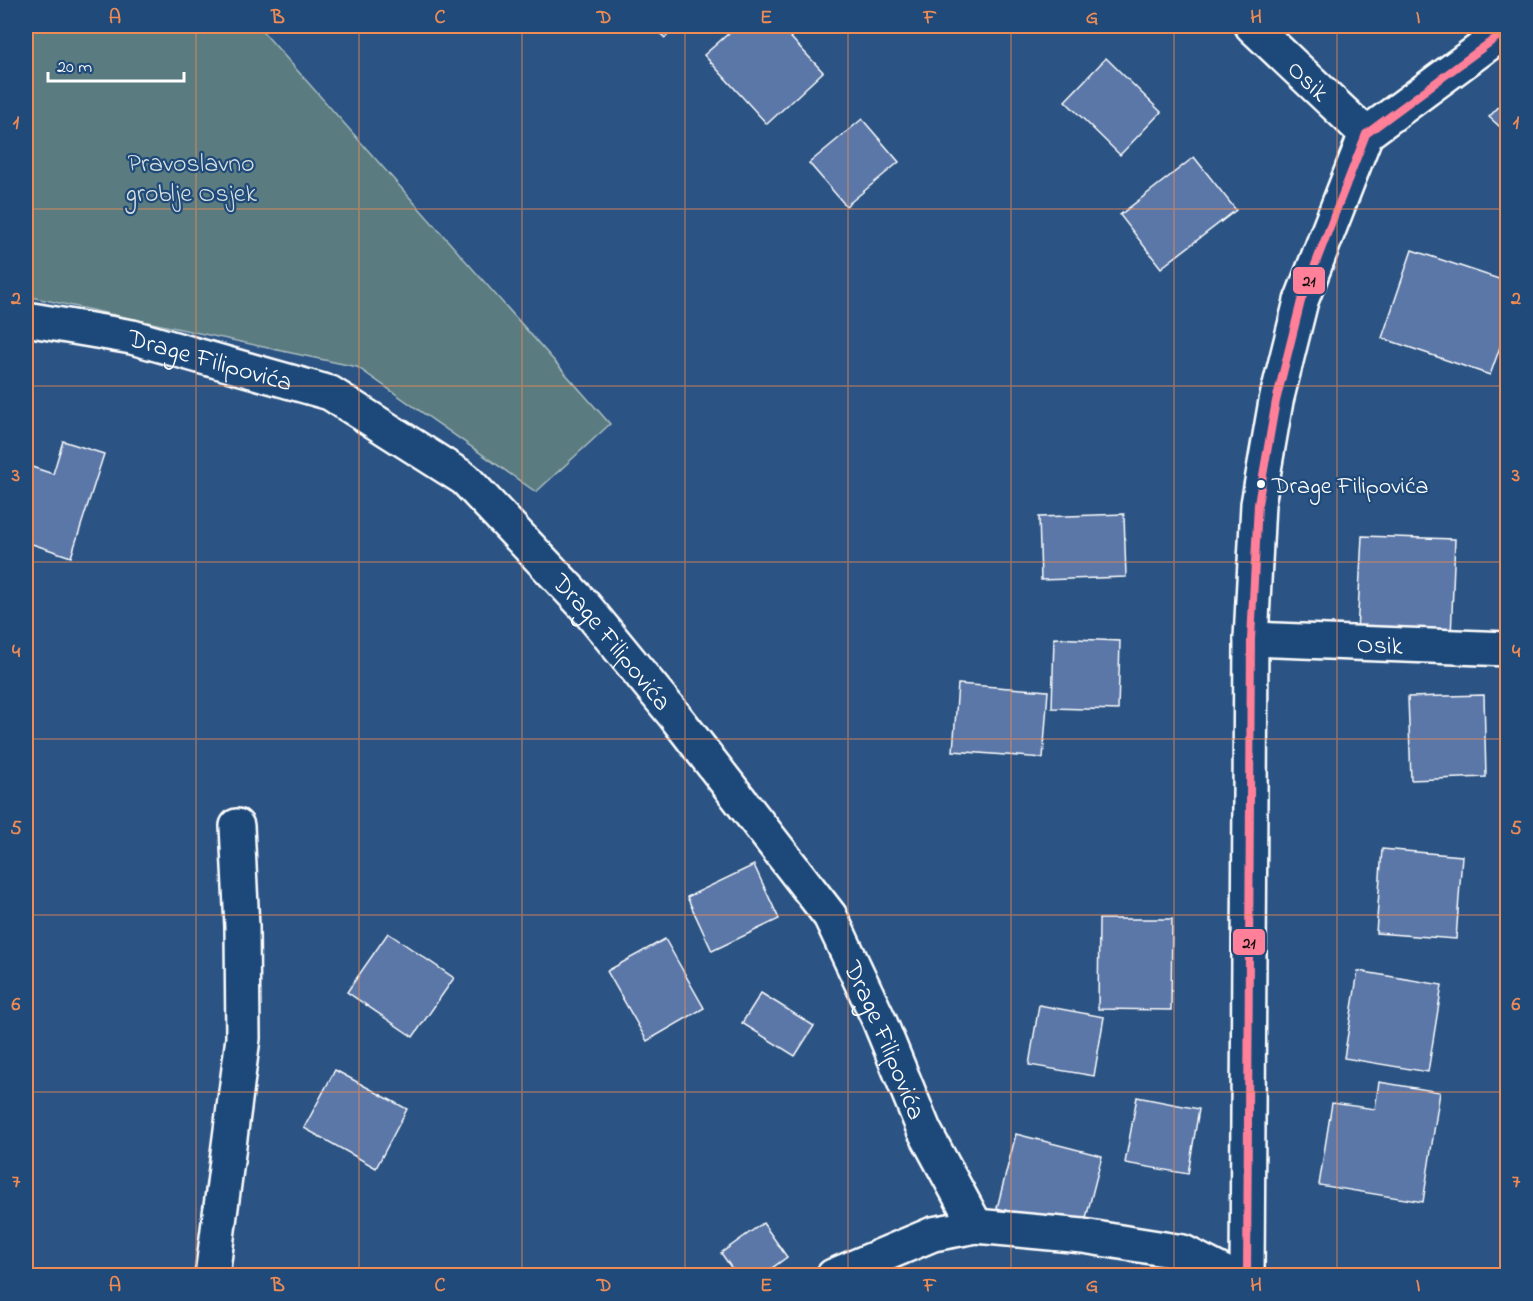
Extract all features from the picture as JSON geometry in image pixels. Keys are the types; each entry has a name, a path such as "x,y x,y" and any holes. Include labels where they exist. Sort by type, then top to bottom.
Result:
{"street":[{"name":"Osik","path":"1252,26 1366,134"},
{"path":"1247,1275 1251,639 1258,504 1276,401 1301,301 1366,134 1508,29"},
{"name":"Drage Filipovića","path":"26,319 132,337 330,393 465,479 584,605 682,724 830,916 879,1020 924,1130 976,1226"},
{"name":"Osik","path":"1251,639 1508,649"},
{"path":"212,1275 243,1038 242,927 237,826"},
{"path":"834,1275 933,1234 976,1226 1083,1236 1183,1252 1230,1275"}],"green space":[{"name":"Pravoslavno groblje Osjek","path":"26,26 258,26 610,424 536,492 357,367 26,296"}],"building":[{"path":"652,26 677,26 665,38"},
{"path":"737,26 780,26 823,72 767,124 704,55"},
{"path":"1001,26 1019,26 1010,35"},
{"path":"1106,58 1161,112 1120,155 1065,101"},
{"path":"1508,97 1508,134 1489,117"},
{"path":"862,119 899,162 846,206 809,163"},
{"path":"1194,157 1236,210 1161,268 1120,215"},
{"path":"1412,250 1508,282 1508,325 1490,375 1382,338"},
{"path":"63,441 104,454 71,557 26,542 26,478 29,466 53,474"},
{"path":"1124,514 1126,577 1041,580 1039,517"},
{"path":"1362,536 1455,539 1451,637 1357,632"},
{"path":"1054,638 1120,641 1118,710 1052,708"},
{"path":"958,684 1048,691 1043,758 953,751"},
{"path":"1484,695 1486,777 1411,780 1408,697"},
{"path":"1382,849 1462,856 1456,939 1376,933"},
{"path":"754,865 779,919 712,951 687,897"},
{"path":"1099,919 1172,919 1171,1010 1098,1009"},
{"path":"388,933 454,978 413,1037 347,992"},
{"path":"665,939 704,1008 647,1041 607,971"},
{"path":"1358,971 1442,985 1428,1072 1344,1058"},
{"path":"761,993 814,1026 795,1056 742,1023"},
{"path":"1039,1005 1104,1017 1094,1076 1029,1065"},
{"path":"335,1070 407,1109 376,1168 304,1128"},
{"path":"1379,1082 1440,1092 1423,1202 1319,1185 1332,1103 1375,1109"},
{"path":"1137,1097 1199,1109 1188,1174 1125,1163"},
{"path":"1016,1134 1102,1156 1083,1230 997,1208"},
{"path":"763,1223 787,1257 761,1276 737,1276 721,1253"}],"transit line":[{"name":"21","path":"1247,1276 1251,639 1258,504 1276,401 1301,301 1366,134 1508,29"}],"place":[{"name":"Drage Filipovića","path":"1261,484"}]}
